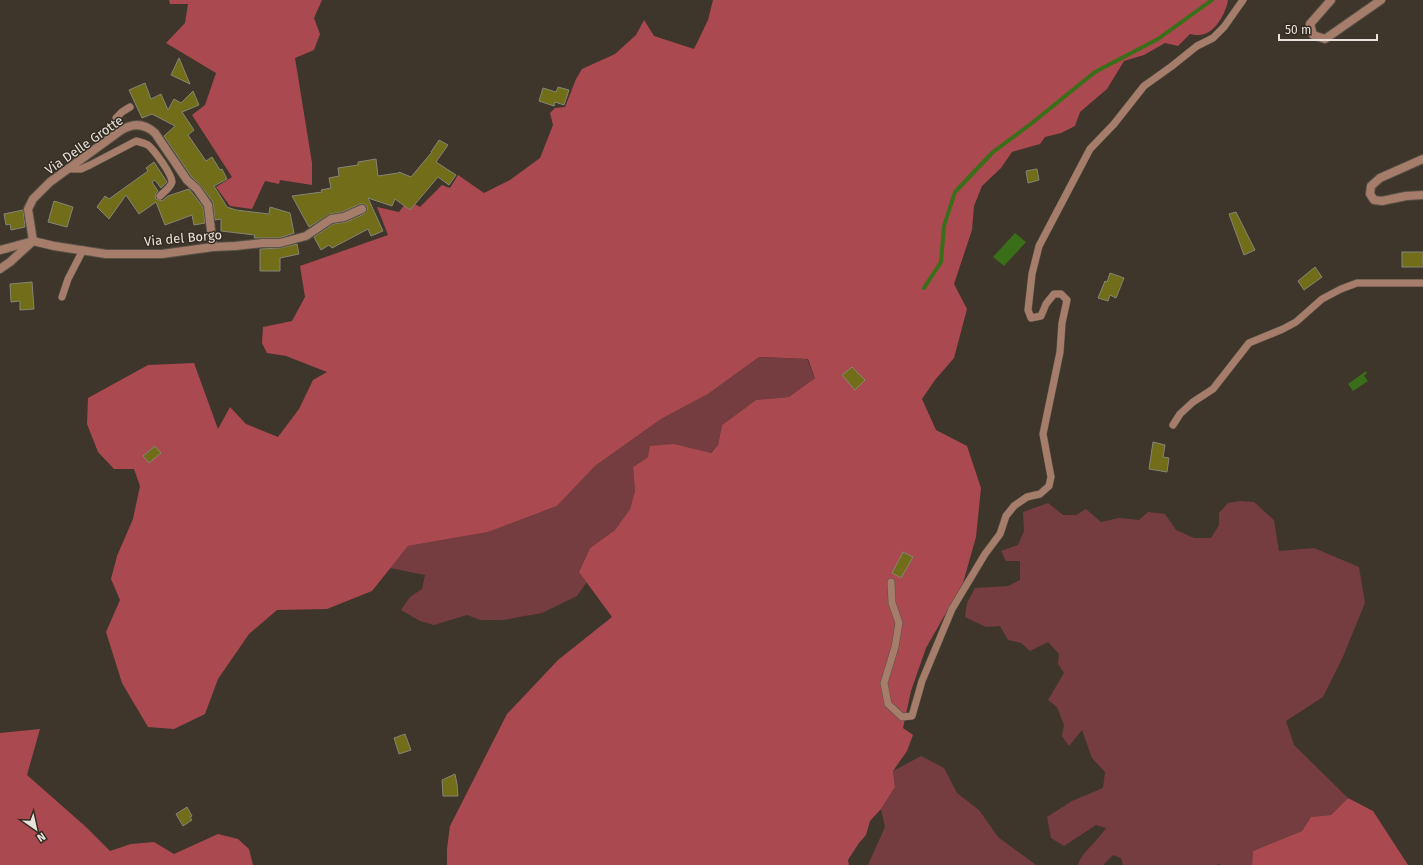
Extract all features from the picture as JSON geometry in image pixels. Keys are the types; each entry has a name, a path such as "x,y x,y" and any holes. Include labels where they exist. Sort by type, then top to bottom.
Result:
{"street":[{"path":"1331,0 1310,24 1313,35 1325,39 1381,0"},
{"name":"Via Delle Grotte","path":"34,241 28,210 33,199 50,182 120,131 126,127 142,125 155,133 187,180 197,189 208,205 213,247"},
{"path":"1423,159 1380,178 1371,186 1370,194 1374,200 1423,195"},
{"name":"Via del Borgo","path":"0,250 34,241 54,246 117,255 162,254 213,247 280,243 306,236 331,218 344,217 362,209"},
{"path":"0,269 34,241"}],"lane":[{"path":"891,582 892,603 899,623 895,647 884,684 888,704 902,717 912,716 922,682 952,609 985,554 1000,534 1006,516 1014,506 1027,497 1040,494 1049,486 1051,477 1043,434 1060,352 1062,323 1067,300 1061,294 1054,294 1046,304 1040,316 1032,318 1028,310 1032,274 1039,246 1090,149 1114,124 1144,86 1197,46 1214,38 1224,27 1243,0"},
{"path":"120,131 116,118 130,107"},
{"path":"69,169 81,169 136,141 142,142 148,146 171,175 172,182 170,186 160,196"},
{"path":"62,297 68,279 83,250"},
{"path":"1174,425 1180,414 1193,402 1213,389 1249,344 1290,326 1328,296 1357,283 1423,283"}],"shaded area":[{"path":"169,0 322,0 314,18 320,34 314,50 295,58 312,163 312,185 280,180 279,184 265,181 252,209 230,206 216,187 232,177 192,115 205,105 216,73 166,43 185,23 188,4 170,4"},
{"path":"713,0 1228,0 1225,11 1219,22 1205,34 1190,34 1178,46 1165,43 1144,55 1124,61 1107,89 1080,112 1075,126 1061,133 1045,137 1040,144 1012,152 1001,168 982,186 974,206 972,230 954,284 967,309 954,358 935,380 922,399 936,430 967,446 981,488 976,537 963,583 926,648 911,691 903,728 913,735 907,751 893,771 895,787 881,809 870,821 866,835 848,860 849,865 447,865 447,849 450,826 507,714 558,660 612,617 579,572 590,548 615,530 630,509 635,491 633,467 648,457 650,446 674,444 711,453 718,445 722,425 756,400 789,397 815,378 808,359 759,357 708,394 661,419 595,466 557,506 488,532 408,546 372,591 327,609 277,610 249,634 218,679 205,714 174,729 148,727 122,683 106,632 120,600 111,579 117,556 133,519 140,486 134,469 114,469 98,452 87,424 88,398 148,365 194,363 218,429 230,407 246,424 278,437 299,409 313,380 327,372 286,356 267,353 262,343 263,327 292,321 305,297 300,266 388,235 377,207 399,212 408,200 420,207 442,185 450,188 458,175 484,193 510,180 540,158 553,125 550,113 555,108 565,107 576,79 582,69 615,54 636,35 644,20 654,36 694,49 708,20"},
{"path":"1015,233 1026,242 1004,266 993,257"},
{"path":"759,357 807,359 815,378 789,397 756,400 722,425 718,445 710,453 674,444 648,457 633,467 635,491 630,509 615,530 590,548 579,572 587,582 577,596 542,613 503,620 481,620 467,615 434,625 420,621 401,610 410,597 422,589 425,575 390,568 408,546 488,532 557,506 595,466 661,419 708,394"},
{"path":"1366,371 1367,373 1364,376 1368,381 1353,391 1348,384"},
{"path":"1240,501 1254,502 1274,520 1279,551 1314,548 1359,567 1365,603 1342,659 1323,697 1286,721 1294,745 1348,798 1331,815 1311,817 1302,831 1253,851 1252,865 1123,865 1121,858 1113,855 1103,865 1078,865 1082,857 1106,828 1096,825 1064,846 1051,838 1047,817 1072,801 1103,788 1105,772 1092,758 1082,730 1069,746 1062,736 1064,725 1057,707 1048,700 1064,673 1058,664 1059,654 1048,642 1030,651 1021,643 1008,640 1000,626 986,627 965,617 967,603 975,588 1008,586 1020,580 1020,561 1006,561 1001,551 1018,545 1024,531 1023,512 1048,503 1063,515 1076,515 1086,509 1101,522 1119,518 1139,520 1148,512 1165,514 1176,530 1194,538 1211,538 1219,525 1219,513 1228,503"},
{"path":"40,729 27,775 86,827 110,851 131,844 154,842 174,854 218,834 238,839 249,849 253,865 0,865 0,733"},
{"path":"921,756 944,768 957,793 979,810 998,837 1036,865 868,865 885,827 881,809 895,787 893,771"},
{"path":"1348,798 1373,811 1408,865 1252,865 1253,851 1302,831 1311,817 1331,815"}],"building":[{"path":"179,58 190,84 171,75"},
{"path":"145,83 151,99 161,94 168,110 174,99 181,103 193,91 199,105 182,112 194,130 188,135 206,161 212,157 220,170 222,169 227,179 214,186 227,207 236,210 269,214 270,207 290,213 294,233 279,238 254,238 255,235 221,231 221,219 215,220 213,202 191,176 164,136 175,126 152,114 142,118 129,90"},
{"path":"558,87 569,90 564,105 555,102 554,106 539,101 543,88 556,92"},
{"path":"439,140 448,145 436,162 456,175 449,185 438,177 410,210 395,199 392,206 368,198 383,231 371,236 368,229 332,248 329,245 321,250 314,237 333,224 346,222 364,214 367,210 367,206 360,204 342,212 330,214 309,227 292,196 322,192 321,190 331,188 329,178 339,176 338,168 358,165 358,162 376,159 378,176 399,172 411,177 432,152"},
{"path":"154,162 167,182 161,188 155,180 152,182 158,191 155,195 156,199 162,201 168,196 189,189 203,207 205,223 194,225 192,215 165,225 156,202 139,214 126,195 109,219 97,207 105,196 109,199 148,171 146,168"},
{"path":"1037,169 1039,180 1028,183 1026,171"},
{"path":"54,201 73,207 67,227 48,222"},
{"path":"23,210 25,227 11,230 10,224 6,225 4,214"},
{"path":"1236,212 1255,250 1244,255 1229,214"},
{"path":"297,244 299,254 280,258 280,271 260,271 260,249 280,248"},
{"path":"1402,252 1423,252 1423,267 1402,267"},
{"path":"1315,267 1322,277 1304,290 1298,281"},
{"path":"1110,273 1124,278 1116,298 1110,295 1108,301 1098,298"},
{"path":"32,282 34,309 20,310 20,301 11,302 10,284"},
{"path":"852,367 865,380 855,390 842,375"},
{"path":"1153,442 1165,445 1163,457 1169,458 1167,472 1149,469"},
{"path":"155,446 161,453 149,463 143,456"},
{"path":"903,552 913,557 901,578 892,573"},
{"path":"405,734 411,750 399,754 394,738"},
{"path":"455,774 458,796 443,796 442,780"},
{"path":"187,807 192,816 190,817 192,820 183,826 176,814"}],"waterway":[{"path":"924,288 941,262 944,226 955,192 993,152 1032,123 1095,72 1158,39 1212,0"}]}
